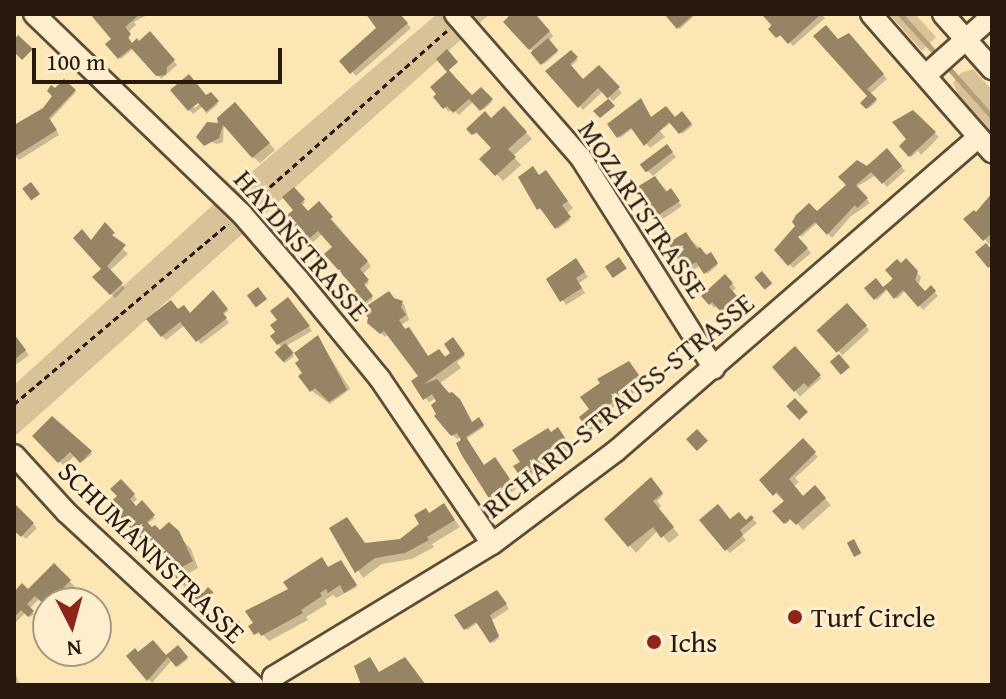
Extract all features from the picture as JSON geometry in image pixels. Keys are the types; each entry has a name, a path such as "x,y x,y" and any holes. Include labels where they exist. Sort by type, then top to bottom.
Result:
{"street":[{"name":"HAYDNSTRASSE","path":"34,14 241,213 380,379 492,544"},
{"name":"MOZARTSTRASSE","path":"455,14 581,158 714,368"},
{"path":"871,14 985,144"},
{"path":"943,14 992,69"},
{"path":"926,75 992,16"},
{"name":"RICHARD-STRAUSS-STRASSE","path":"272,685 273,677 492,544 616,451 985,144"},
{"name":"SCHUMANNSTRASSE","path":"14,455 66,512 253,685"}],"shaded area":[{"path":"437,14 490,14 14,437 14,385 213,205"},
{"path":"889,14 915,14 936,37 922,51"},
{"path":"973,69 992,90 992,133 958,94 953,83 961,73"}],"building":[{"path":"90,14 140,14 125,27 131,34 128,38 132,43 137,38 139,41 150,31 175,60 167,67 166,75 156,76 131,48 118,59 105,44 111,39"},
{"path":"366,14 400,14 408,23 350,74 339,61 376,28"},
{"path":"511,14 535,14 550,31 529,50 503,22"},
{"path":"664,14 694,14 677,29"},
{"path":"761,14 821,14 788,44 780,35 776,38 768,29 772,25"},
{"path":"826,25 838,39 849,33 884,74 867,89 877,99 866,109 860,103 867,96 813,36"},
{"path":"18,35 33,49 22,60 14,52 14,40"},
{"path":"548,38 558,50 541,65 530,53"},
{"path":"447,49 458,62 449,70 455,77 472,95 481,87 493,99 480,111 469,99 453,113 447,106 443,109 433,97 436,94 430,87 447,72 436,59"},
{"path":"571,50 578,57 570,64 583,79 599,65 620,87 608,98 615,106 600,118 593,111 608,99 598,88 578,108 545,71"},
{"path":"189,74 206,95 211,92 219,101 206,112 198,103 188,111 170,90"},
{"path":"64,79 76,90 49,118 57,130 14,157 14,125 43,108 52,96 47,91 51,85 55,88"},
{"path":"641,98 651,117 666,106 675,117 682,111 692,124 679,134 669,122 644,146 631,128 617,138 607,124"},
{"path":"235,102 270,143 252,158 223,125 219,138 204,146 196,137 207,122 218,123 217,118"},
{"path":"504,106 527,132 508,149 516,157 495,176 479,159 491,148 476,132 472,135 466,129 485,111 491,118"},
{"path":"913,110 936,132 909,157 899,146 906,139 892,122"},
{"path":"667,144 673,152 646,172 640,164"},
{"path":"887,148 902,166 882,184 871,172 856,185 868,198 857,208 855,205 827,235 815,222 798,237 808,248 788,266 774,250 795,226 792,222 796,215 809,203 817,211 846,185 838,177 857,160 867,166"},
{"path":"533,166 539,175 546,170 568,201 562,205 571,217 555,229 540,208 537,210 518,177"},
{"path":"655,176 666,192 671,188 680,201 657,216 637,187"},
{"path":"31,182 40,194 31,201 22,189"},
{"path":"294,187 305,199 301,203 308,211 319,201 333,217 330,219 368,261 360,269 369,280 364,284 373,296 357,308 348,296 356,290 324,254 332,247 318,231 305,242 284,218 293,210 282,197"},
{"path":"992,193 992,233 983,241 963,219 974,210 976,212"},
{"path":"105,222 115,233 112,235 126,245 107,266 123,283 110,295 92,277 101,269 73,238 82,229 91,240"},
{"path":"686,232 697,249 700,247 706,255 711,252 718,263 704,274 696,262 684,270 668,243"},
{"path":"986,243 992,250 992,265 988,268 975,252"},
{"path":"619,257 627,269 613,278 605,267"},
{"path":"576,258 585,272 576,278 582,288 560,302 546,279"},
{"path":"906,258 918,271 915,280 925,291 931,285 936,291 918,307 903,290 894,299 886,289 874,300 864,288 876,278 883,287 893,279 885,270 897,259 901,263"},
{"path":"762,271 772,283 765,290 754,277"},
{"path":"725,274 733,283 729,287 746,306 729,321 712,302 709,305 701,296"},
{"path":"258,287 267,299 256,307 247,295"},
{"path":"213,290 228,309 223,313 227,318 196,342 180,322 161,337 146,319 171,300 178,309 184,305 190,313"},
{"path":"389,291 394,298 403,301 401,307 406,315 399,320 405,329 409,327 428,356 439,349 445,357 450,353 444,344 453,337 465,354 424,384 437,379 449,393 460,399 472,422 479,417 484,425 466,437 484,465 495,457 514,485 490,500 461,454 456,443 461,440 457,433 451,436 434,416 436,414 431,405 436,401 432,394 423,400 411,381 418,376 384,331 380,334 367,323 368,318 362,309"},
{"path":"288,297 310,326 277,345 270,336 275,332 270,325 277,320 270,311"},
{"path":"847,303 867,325 837,353 817,330"},
{"path":"14,334 26,350 14,360"},
{"path":"318,335 347,390 329,402 315,388 310,392 298,376 302,373 295,363 299,360 294,353"},
{"path":"285,343 294,353 283,362 275,352"},
{"path":"795,346 821,375 808,387 804,383 794,392 772,367"},
{"path":"839,354 850,367 841,375 830,362"},
{"path":"629,361 643,381 604,408 610,416 588,431 579,417 589,409 580,397 600,383 597,379"},
{"path":"795,398 808,412 799,420 786,406"},
{"path":"52,416 92,451 80,463 70,452 58,463 32,436"},
{"path":"558,427 569,444 522,479 513,466 520,462 512,450 548,428 551,432"},
{"path":"697,429 708,441 697,451 686,439"},
{"path":"803,438 816,452 789,479 803,496 815,485 826,498 796,525 790,519 784,524 772,511 784,501 777,492 773,496 759,480"},
{"path":"651,477 663,493 653,501 674,527 661,538 653,527 628,547 604,519"},
{"path":"121,479 135,494 130,499 136,506 142,500 155,515 147,522 152,527 155,525 160,530 169,522 179,531 193,561 182,567 190,580 181,586 171,570 167,571 164,563 108,504 117,496 110,489"},
{"path":"14,503 34,523 21,537 14,531"},
{"path":"444,503 455,520 405,553 375,558 355,573 329,528 347,517 365,543 400,539 419,524 414,515 426,508 429,513"},
{"path":"718,504 730,519 739,512 746,520 751,515 754,518 740,530 743,535 725,551 699,520"},
{"path":"854,539 861,553 854,557 847,543"},
{"path":"322,557 328,567 341,560 357,585 344,593 340,585 328,593 326,589 320,593 322,596 301,610 303,613 261,636 259,632 254,635 248,626 253,623 245,611 288,589 283,582"},
{"path":"54,563 71,580 64,587 32,587 32,599 27,604 32,613 28,617 21,610 14,617 14,592 22,583 28,589"},
{"path":"192,583 203,593 208,587 214,593 204,605 183,589"},
{"path":"497,590 507,604 490,615 499,636 490,643 476,622 464,630 454,615"},
{"path":"225,611 240,622 232,634 216,623"},
{"path":"153,640 166,655 178,645 188,657 176,667 168,657 147,681 126,656 135,648 138,652"},
{"path":"370,657 379,672 405,657 426,685 361,685 354,666"}],"waterway":[{"path":"900,14 938,56"},
{"path":"945,64 992,117"}],"place":[{"name":"Turf Circle","path":"795,617"},
{"name":"Ichs","path":"654,642"}]}
